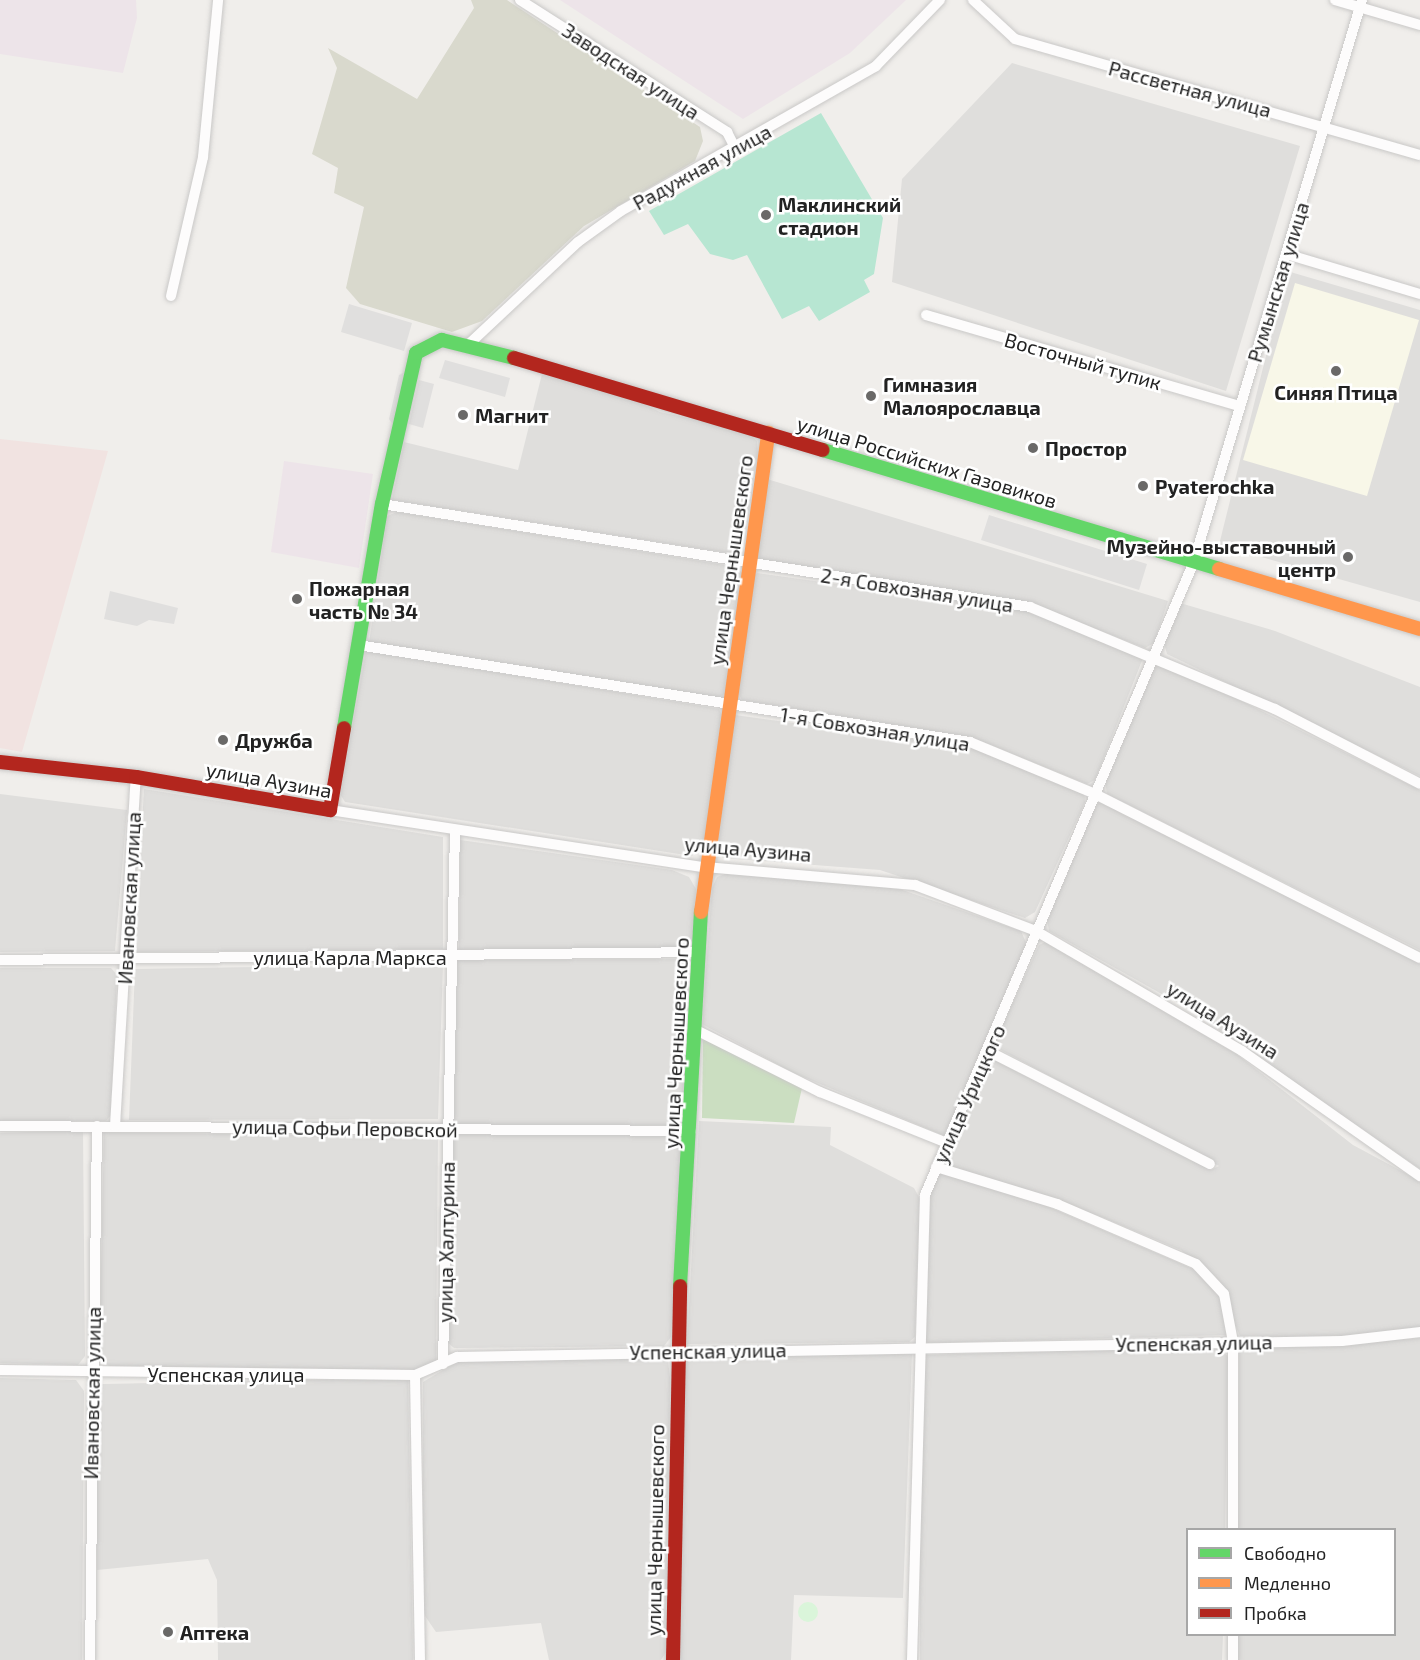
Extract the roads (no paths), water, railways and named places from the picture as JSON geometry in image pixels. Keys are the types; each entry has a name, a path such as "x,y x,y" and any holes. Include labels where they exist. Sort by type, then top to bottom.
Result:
{"main road":[{"name":"улица Российских Газовиков","path":"382,504 416,353 423,346 442,340 469,344 1193,564 1420,629"},
{"name":"улица Чернышевского","path":"673,1660 676,1351 691,1131 704,867 730,707 768,433"},
{"path":"330,810 382,504"},
{"name":"улица Аузина","path":"0,762 136,777 330,810"}],"street":[{"path":"171,296 203,157 218,0"},
{"name":"Заводская улица","path":"520,0 727,132 735,148"},
{"name":"Радужная улица","path":"469,344 578,242 876,66 940,0"},
{"name":"Рассветная улица","path":"973,0 1015,39 1326,126 1420,155"},
{"path":"1335,0 1361,4 1420,25"},
{"name":"Румынская улица","path":"1193,564 1361,4"},
{"path":"1286,254 1420,294"},
{"name":"Восточный тупик","path":"926,315 1240,406"},
{"name":"2-я Совхозная улица","path":"382,504 1030,607 1275,709 1420,784"},
{"name":"улица Урицкого","path":"912,1660 918,1348 925,1196 946,1143 988,1052 1093,793 1154,658 1193,564"},
{"name":"1-я Совхозная улица","path":"358,645 730,707 970,742 1093,793 1420,958"},
{"name":"Ивановская улица","path":"115,1126 136,777"},
{"name":"улица Аузина","path":"330,810 455,833 704,867 915,885 1036,931 1242,1051 1420,1176"},
{"name":"улица Халтурина","path":"443,1364 455,833"},
{"name":"улица Карла Маркса","path":"0,960 700,952"},
{"path":"696,1030 820,1092 946,1143"},
{"path":"988,1052 1210,1164"},
{"name":"улица Софьи Перовской","path":"0,1126 691,1131"},
{"name":"Ивановская улица","path":"90,1660 91,1373 97,1126"},
{"path":"936,1167 1057,1204 1196,1264 1224,1294 1233,1342 1233,1528"},
{"name":"Успенская улица","path":"0,1370 91,1373 415,1375 457,1357 676,1351 1342,1341 1420,1332"},
{"path":"415,1375 420,1660"},
{"path":"1233,1636 1233,1660"}],"place":[{"name":"Маклинский стадион","path":"766,215"},
{"name":"Синяя Птица","path":"1336,371"},
{"name":"Гимназия Малоярославца","path":"871,396"},
{"name":"Магнит","path":"463,415"},
{"name":"Простор","path":"1033,448"},
{"name":"Pyaterochka","path":"1143,486"},
{"name":"Музейно-выставочный центр","path":"1348,557"},
{"name":"Пожарная часть № 34","path":"297,599"},
{"name":"Дружба","path":"223,740"},
{"name":"Аптека","path":"168,1632"}]}
